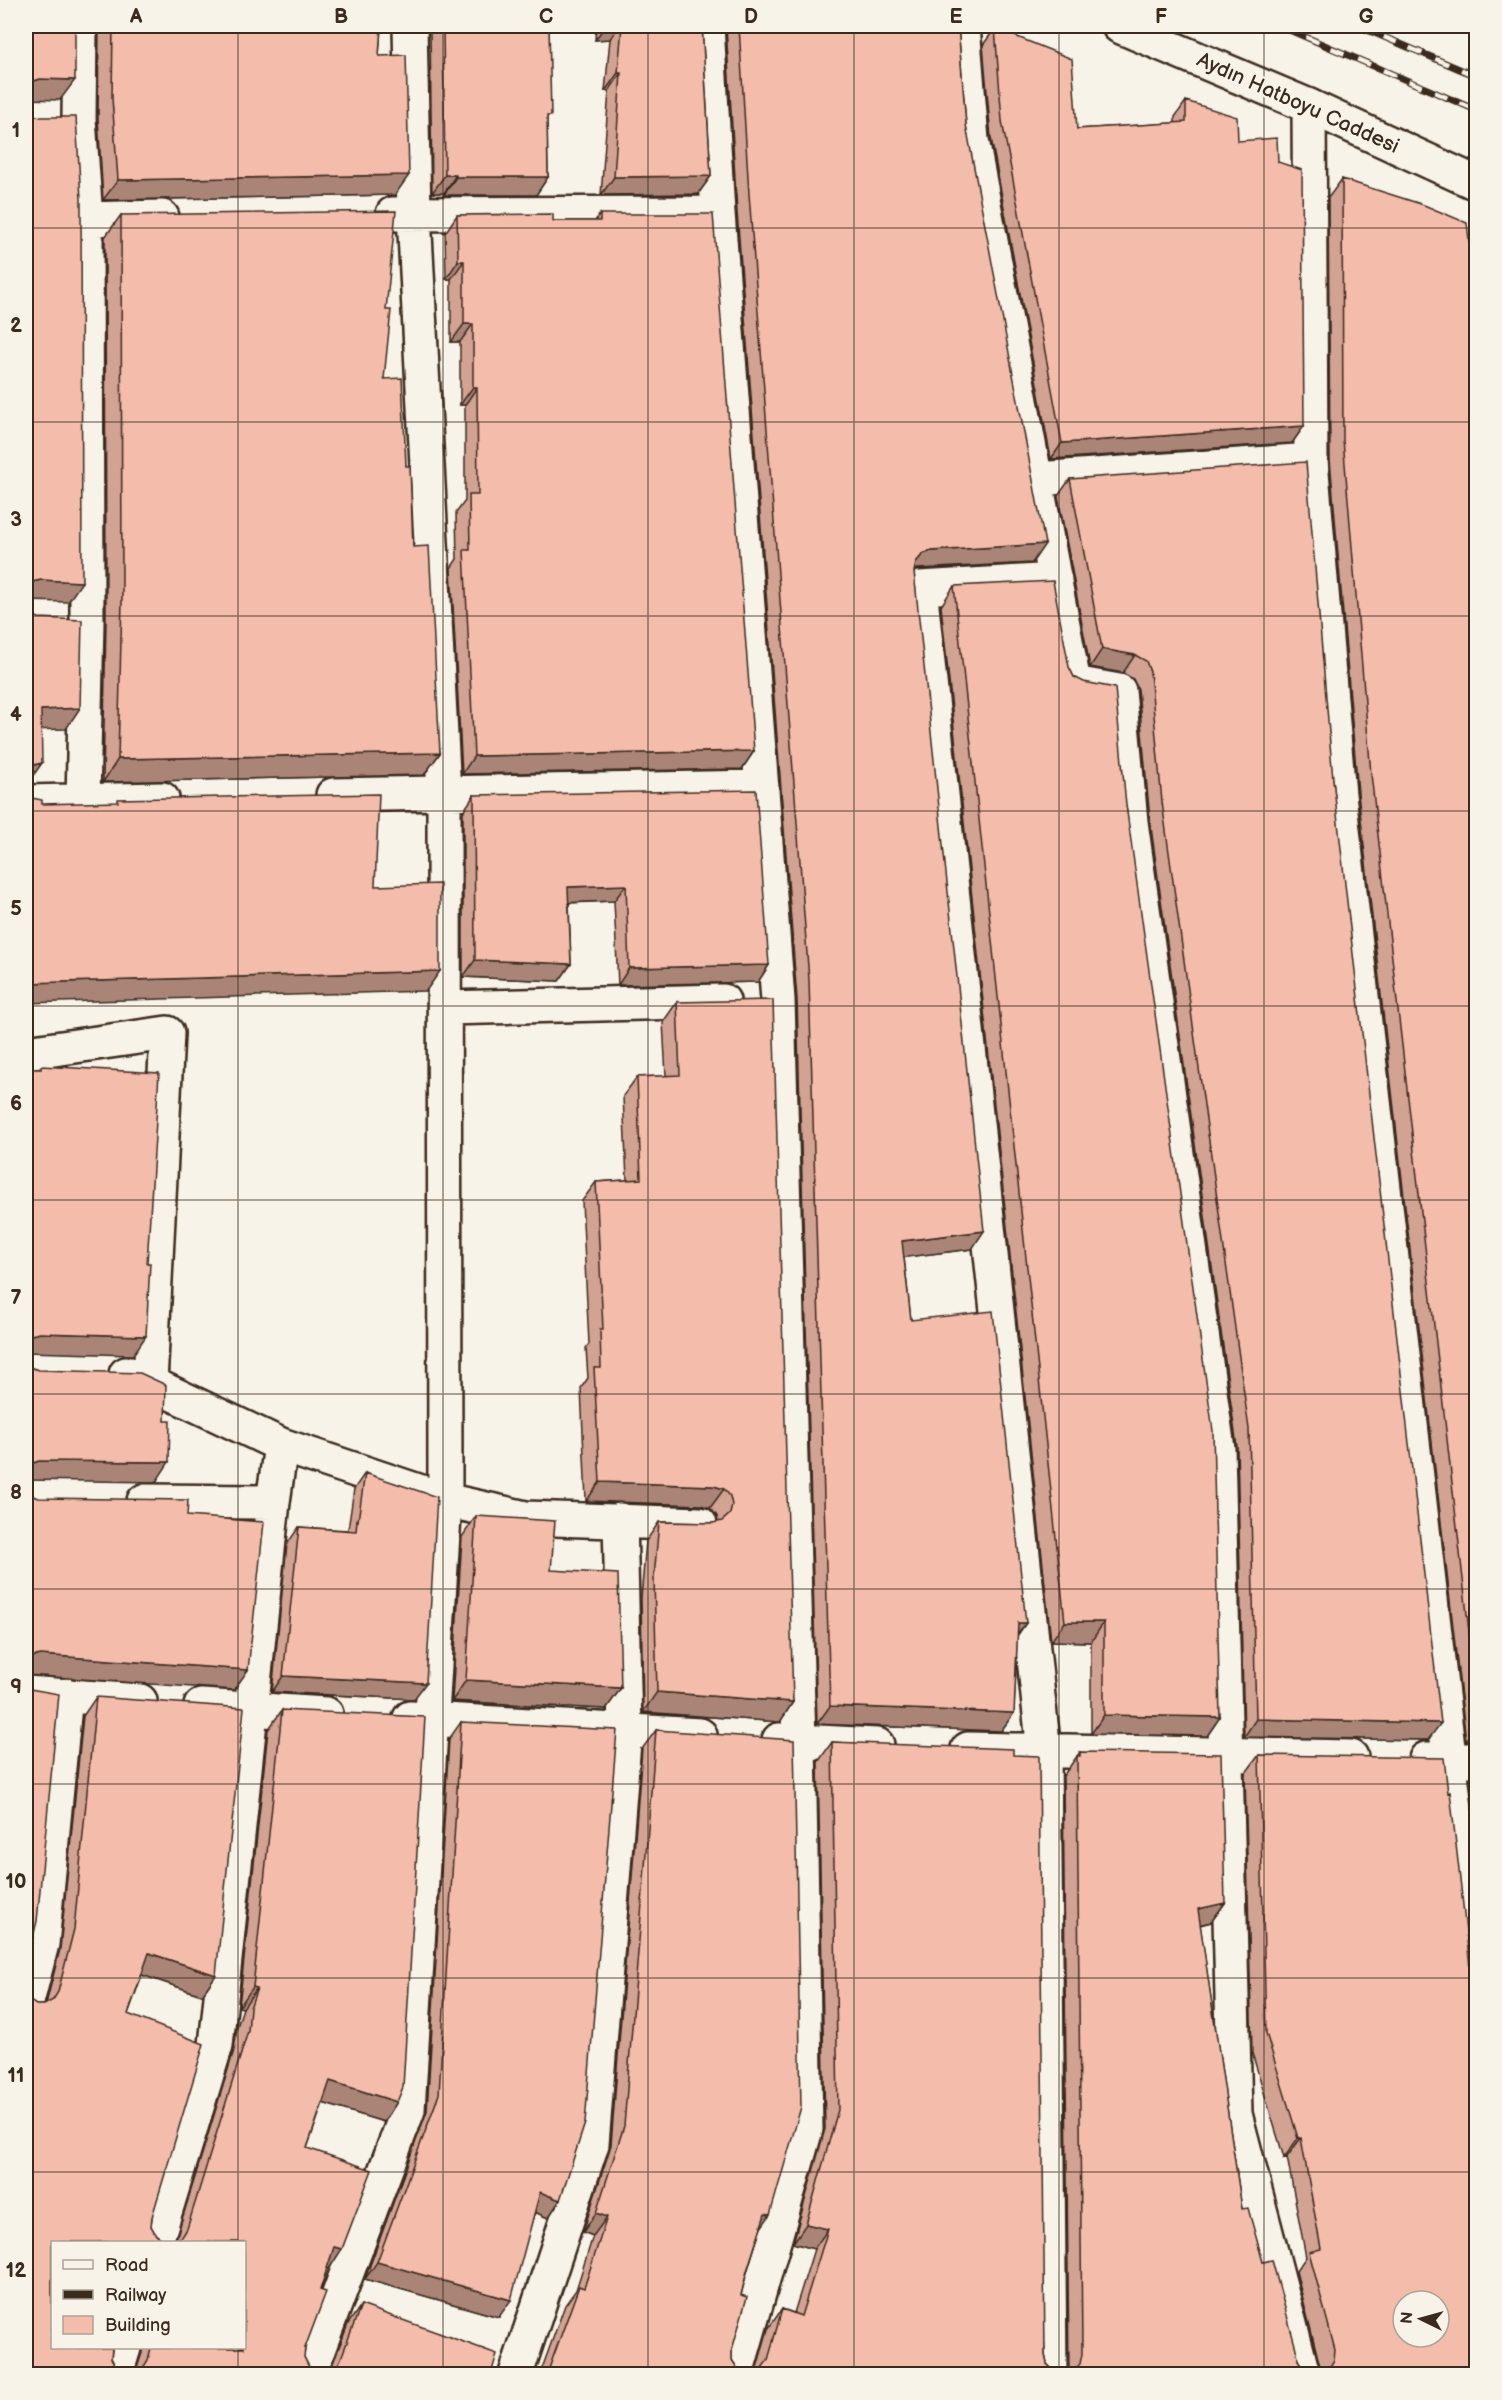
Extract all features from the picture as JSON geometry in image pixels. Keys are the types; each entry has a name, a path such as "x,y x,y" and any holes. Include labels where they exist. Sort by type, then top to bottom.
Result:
{"street":[{"path":"80,26 80,119 86,219 71,621 83,800"},
{"path":"309,2374 408,2110 445,1500 444,794 414,214 410,26"},
{"path":"707,26 718,213 778,1000 799,1742 806,2129 736,2374"},
{"path":"963,26 972,140 1074,683 1119,691 1131,822 1218,1449 1235,2114 1303,2374"},
{"name":"Aydın Hatboyu Caddesi","path":"1119,26 1309,106 1476,183"},
{"path":"1309,106 1311,460 1339,795 1463,1760 1476,1992"},
{"path":"47,118 80,119"},
{"path":"367,214 718,213"},
{"path":"86,219 191,217"},
{"path":"1036,479 1311,460"},
{"path":"1050,2374 1044,1752 920,588 1055,580"},
{"path":"304,796 762,787"},
{"path":"26,802 188,798"},
{"path":"445,1008 778,1000"},
{"path":"26,1053 167,1033 150,1383"},
{"path":"96,1373 131,1374 281,1445 445,1500 526,1518 700,1524"},
{"path":"156,2241 216,2045 273,1502 281,1445"},
{"path":"120,1500 273,1502"},
{"path":"516,2374 592,2144 625,1729 620,1520"},
{"path":"26,1693 252,1710 904,1746"},
{"path":"26,2006 42,1944 66,1695"},
{"path":"939,1747 1044,1752 1463,1760"},
{"path":"116,2374 124,2349"}],"building":[{"path":"26,26 75,26 75,80 40,79 31,82 26,87"},
{"path":"113,26 381,26 379,56 406,55 409,175 118,180 112,98"},
{"path":"443,26 549,26 551,116 547,116 548,177 445,175"},
{"path":"622,26 702,26 711,176 614,177"},
{"path":"739,26 958,26 966,125 1045,544 931,551 923,554 916,562 914,572 984,1231 902,1241 911,1320 993,1311 1026,1623 1018,1623 1014,1713 830,1706 809,980 749,194"},
{"path":"995,28 1072,59 1077,129 1186,122 1186,101 1237,117 1238,141 1277,138 1278,162 1302,170 1304,426 1062,443 1002,121"},
{"path":"26,108 31,114 40,117 76,117 81,199 82,582 41,580 32,582 26,588"},
{"path":"1342,179 1424,205 1467,223 1473,272 1476,272 1476,1693 1371,774 1343,440"},
{"path":"396,211 386,310 391,310 384,379 402,378 406,466 410,466 413,547 429,546 440,753 118,759 122,600 121,215"},
{"path":"553,214 553,221 600,221 600,214 713,214 754,751 474,756 464,550 470,550 469,495 478,495 477,387 473,387 473,324 464,324 464,261 458,261 457,215"},
{"path":"1306,462 1333,779 1441,1723 1256,1719 1249,1429 1162,802 1150,672 1146,661 1135,655 1102,649 1070,479"},
{"path":"1053,581 1069,667 1074,677 1084,682 1115,688 1126,805 1213,1431 1220,1717 1104,1715 1104,1622 1065,1622 954,586"},
{"path":"26,609 31,615 39,618 82,620 80,708 41,710 42,763 30,766 26,771"},
{"path":"756,790 769,965 629,968 626,885 568,887 571,964 475,960 474,795"},
{"path":"26,793 32,798 42,800 42,804 118,802 118,799 379,794 375,886 440,884 440,971 26,983"},
{"path":"773,1000 793,1702 657,1692 654,1578 659,1522 713,1523 722,1521 730,1514 732,1505 730,1496 724,1489 714,1486 600,1482 594,1368 601,1368 600,1329 603,1329 596,1182 641,1179 637,1077 680,1075 677,1002"},
{"path":"41,1066 159,1073 147,1263 150,1263 146,1336 40,1333 31,1335 26,1340 26,1069 41,1069"},
{"path":"26,1363 29,1367 39,1370 140,1373 166,1385 165,1421 170,1421 169,1462 39,1461 26,1468"},
{"path":"365,1473 437,1497 426,1683 283,1676 299,1527 356,1531"},
{"path":"26,1491 39,1498 188,1500 187,1516 264,1522 248,1670 41,1655 31,1657 26,1662"},
{"path":"476,1516 555,1521 551,1570 618,1574 621,1688 466,1680"},
{"path":"26,1685 30,1689 59,1694 37,1921 26,1966"},
{"path":"96,1697 244,1708 216,1975 149,1953 128,2014 204,2044 152,2217 151,2226 156,2235 164,2240 173,2241 182,2237 187,2229 248,2031 250,2008 257,1988 253,1987 282,1710 425,1717 403,2087 397,2102 330,2081 307,2148 372,2170 342,2249 334,2247 320,2290 326,2292 305,2348 304,2357 309,2367 317,2372 326,2373 335,2369 361,2305 497,2354 491,2374 26,2374 26,1998 36,2005 44,2005 53,2000 58,1992 74,1929"},
{"path":"461,1722 617,1730 585,2123 560,2200 540,2192 511,2300 377,2262 439,2094"},
{"path":"656,1730 794,1740 801,2107 770,2215 765,2214 741,2295 747,2297 732,2350 732,2360 737,2368 744,2372 754,2373 768,2360 782,2309 801,2316 828,2229 806,2224 838,2110 832,1742 1013,1749 1013,1755 1039,1756 1045,2355 1047,2364 1054,2371 1063,2373 1073,2371 1080,2364 1082,2354 1077,1756 1080,1756 1080,1752 1221,1754 1225,1903 1198,1909 1242,2209 1248,2208 1263,2262 1272,2260 1299,2360 1304,2368 1311,2372 1321,2373 1329,2368 1334,2360 1335,2350 1309,2252 1321,2249 1301,2138 1298,2138 1266,2033 1259,1755 1444,1758 1471,1975 1476,1985 1476,2358 1471,2358 1474,2374 547,2374 579,2286 584,2288 607,2217 596,2213 624,2126"}],"railway":[{"path":"1280,26 1476,110"},
{"path":"1358,26 1476,76"}]}
